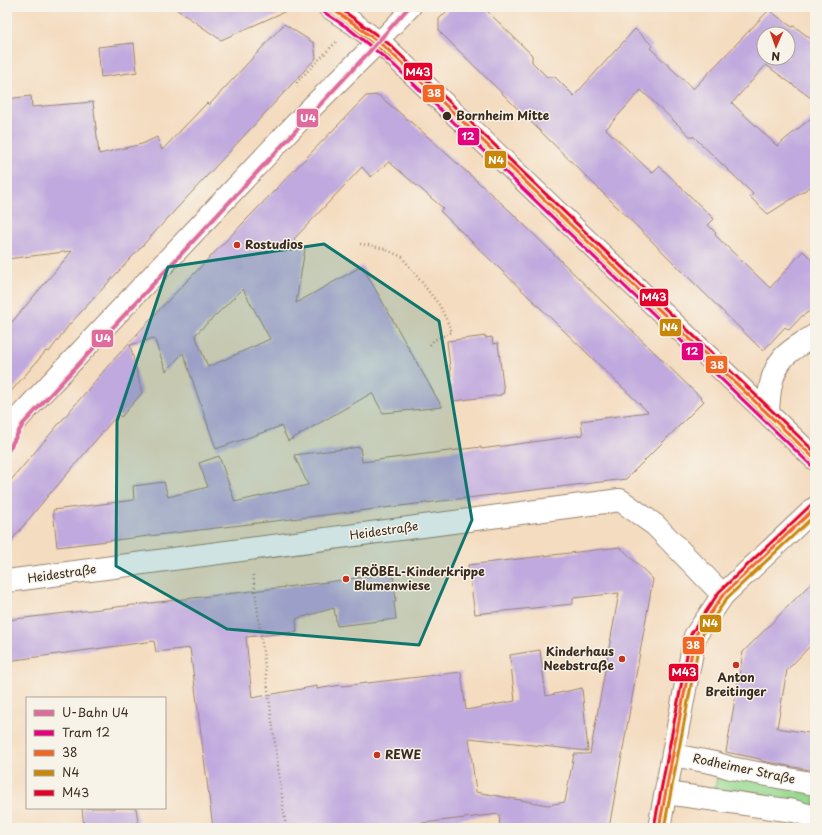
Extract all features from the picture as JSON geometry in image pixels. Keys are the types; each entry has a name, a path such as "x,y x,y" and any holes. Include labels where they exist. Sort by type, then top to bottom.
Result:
{"street":[{"path":"329,7 386,48 815,458"},
{"path":"7,430 310,109 412,7"},
{"path":"768,413 772,378 776,369 785,356 815,335"},
{"name":"Heidestraße","path":"7,581 620,500 655,525 723,595"},
{"path":"659,828 695,636 723,595 815,508"},
{"name":"Rodheimer Straße","path":"673,755 815,784"},
{"path":"666,793 794,812 808,815 815,822"}],"path":[{"path":"298,82 336,42"},
{"path":"360,244 368,244 385,249 402,257 440,306 452,332 434,340 429,346"},
{"path":"253,574 286,828"}],"highlighted area":[{"path":"324,244 439,321 472,520 419,645 227,629 116,566 117,421 168,267"}],"green space":[{"path":"718,772 815,788 815,809 714,792"}],"building":[{"path":"173,7 295,7 221,40"},
{"path":"451,7 483,7 532,55 532,62 547,77 555,77 574,96 635,29 653,46 650,48 693,89 769,10 791,26 756,26 756,66 765,66 732,103 777,146 815,115 815,184 768,214 750,197 753,194 693,136 692,138 641,90 606,129 652,173 659,166 714,219 708,225 716,233 715,235 770,288 803,251 815,263 815,308 802,316 789,330 785,327 763,351 439,31 439,19"},
{"path":"284,24 314,43 316,58 69,325 49,352 46,351 7,396 7,328 72,251 7,259 7,99 31,96 32,107 93,102 99,154 142,144 157,137 162,150 207,103 209,105"},
{"path":"796,28 815,42 815,101 767,66 796,66"},
{"path":"134,43 137,72 101,77 98,47"},
{"path":"378,95 418,128 510,211 704,401 626,479 57,547 53,510 134,500 133,486 164,482 168,497 208,487 199,463 219,456 235,502 308,485 294,455 360,447 362,462 481,447 481,449 583,435 581,421 648,412 440,211 443,208 389,162 371,177 362,167 294,239 305,249 296,303 362,266 442,407 383,413 372,393 288,441 281,426 216,449 183,353 166,371 154,338 130,345 142,393 121,417 118,414 7,546 7,485 108,366 158,311 366,96","holes":["243,289 270,339 208,367 195,335"]},
{"path":"486,336 486,338 492,337 493,344 498,343 504,393 501,395 454,401 447,341"},
{"path":"620,547 653,579 609,828 500,828 499,814 381,828 213,828 190,648 156,652 154,641 7,661 7,620 393,573 396,619 337,626 334,608 296,619 297,632 246,637 252,698 317,686 317,689 461,672 466,710 515,701 510,655 540,650 546,696 582,688 588,751 469,738 476,792 548,805 565,802 574,754 590,754 619,593 573,598 573,604 475,614 468,565"},
{"path":"815,579 815,641 787,670 777,728 815,734 815,771 762,761 760,759 726,752 743,652"},
{"path":"82,809 136,809 139,828 84,828"}],"metro line":[{"name":"U4","path":"7,453 23,424 369,52 409,7"}],"tram line":[{"name":"12","path":"316,7 348,28 395,66 815,469"}],"transit line":[{"name":"38","path":"329,7 386,48 815,459"},
{"name":"M43","path":"338,7 389,44 815,452"},
{"name":"N4","path":"326,11 383,52 812,463"},
{"name":"M43","path":"654,827 691,634 719,592 812,504"},
{"name":"38","path":"659,828 695,636 723,595 815,508"},
{"name":"N4","path":"664,828 700,638 727,598 815,515"}],"place":[{"name":"Bornheim Mitte","path":"447,116"},
{"name":"Rostudios","path":"237,245"},
{"name":"FRÖBEL-Kinderkrippe Blumenwiese","path":"346,579"},
{"name":"Kinderhaus Neebstraße","path":"622,659"},
{"name":"Anton Breitinger","path":"736,665"},
{"name":"REWE","path":"377,755"}]}
